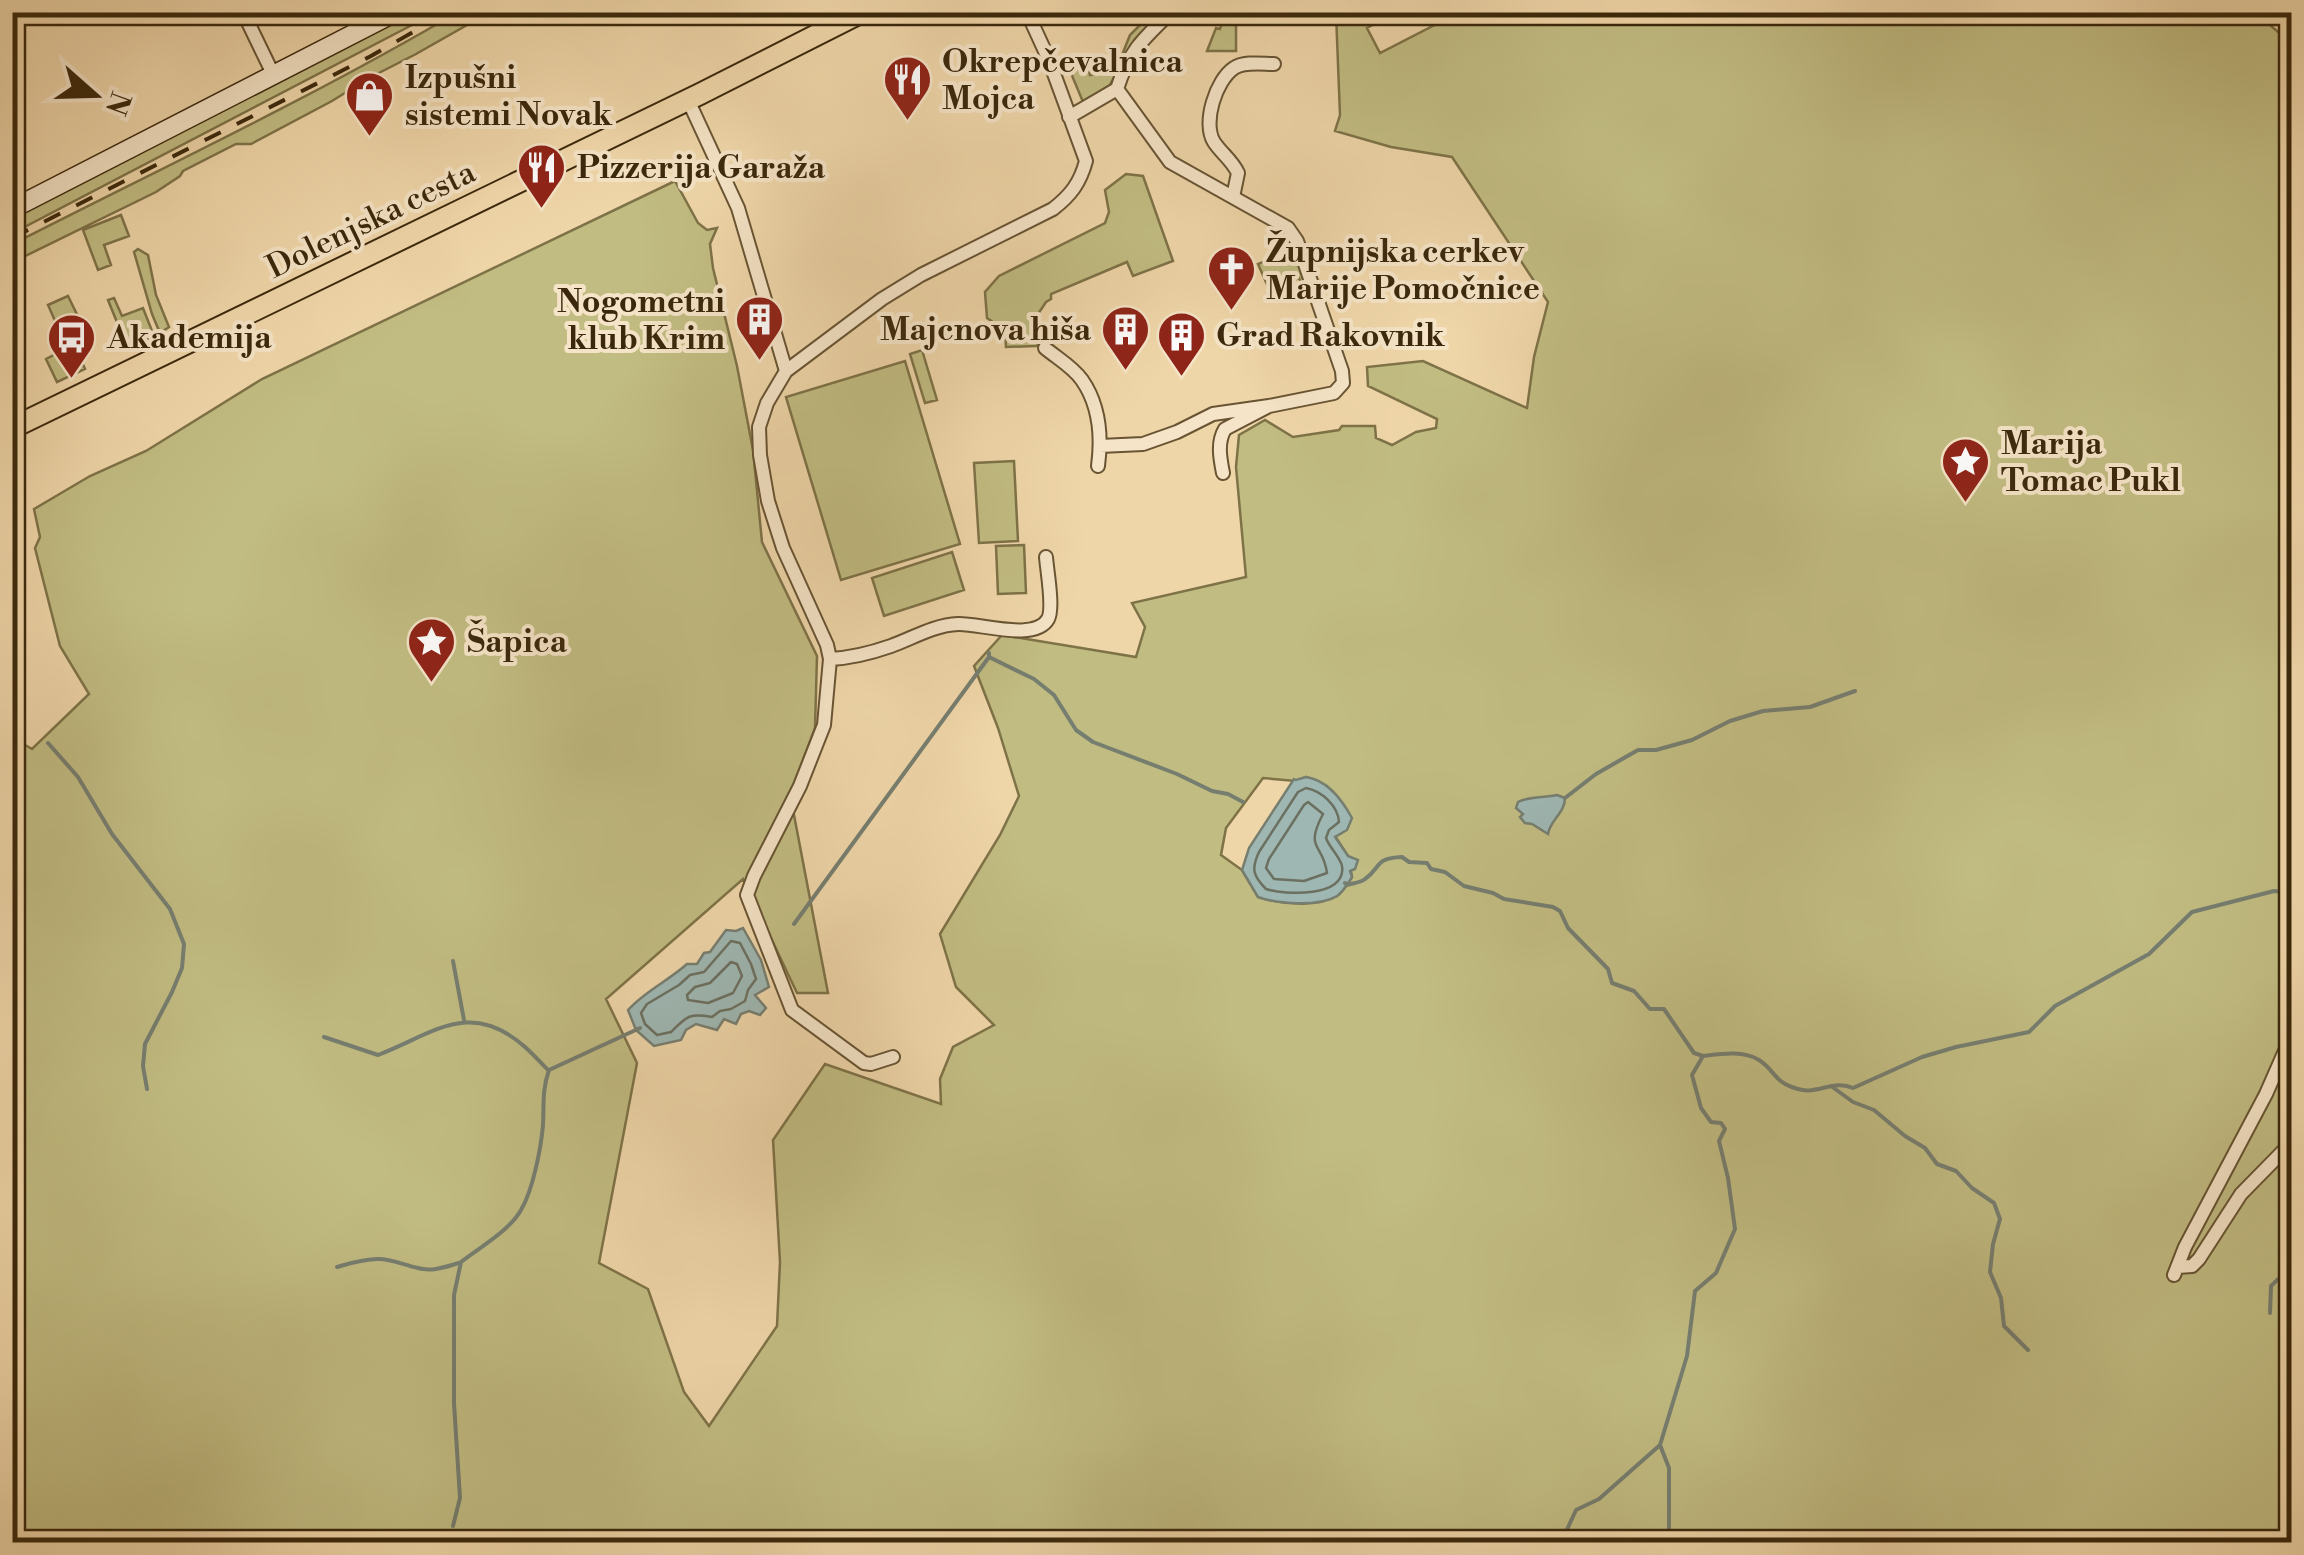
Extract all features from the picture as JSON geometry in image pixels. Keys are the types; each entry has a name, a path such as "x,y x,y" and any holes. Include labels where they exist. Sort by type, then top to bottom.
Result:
{"main road":[{"name":"Dolenjska cesta","path":"12,428 862,12"}],"street":[{"path":"243,12 274,76"},
{"path":"12,209 396,12"},
{"path":"894,1057 864,1063 792,1010 747,895 800,786 824,725 830,659 783,548 768,501 759,427 786,371 882,299 1053,208 1076,188 1086,161 1028,12"},
{"path":"1068,117 1117,89 1139,43 1171,12"},
{"path":"1233,197 1238,174 1214,144 1208,123 1213,102 1221,83 1234,68 1274,64"},
{"path":"1100,446 1143,444 1213,414 1334,394 1343,383 1315,288 1292,233 1170,162 1117,89"},
{"path":"688,100 738,208 786,371"},
{"path":"1045,348 1082,380 1096,411 1098,466"},
{"path":"1223,473 1220,450 1225,429 1269,406"},
{"path":"830,659 864,654 938,626 1038,628 1047,621 1050,610 1046,557"},
{"path":"2292,1035 2176,1271 2192,1266 2241,1194 2292,1142"},
{"path":"12,1460 12,1510"}],"shaded area":[{"path":"458,12 488,13 251,144 236,144 183,171 156,192 13,262 13,244 293,103"},
{"path":"1460,12 2255,12 2292,44 2291,1542 13,1542 13,738 32,749 89,694 60,646 35,548 40,537 34,509 90,476 146,451 262,379 675,181 698,223 707,230 717,228 710,244 713,268 753,450 762,542 817,656 815,728 790,794 828,993 797,993 743,879 606,999 637,1063 599,1263 648,1289 684,1392 709,1426 777,1326 780,1262 773,1140 825,1064 941,1104 940,1079 953,1047 994,1025 956,987 940,934 1019,796 974,666 1002,635 1136,657 1145,627 1132,603 1246,577 1236,467 1239,435 1265,420 1293,437 1339,430 1342,426 1375,426 1376,438 1392,445 1416,432 1436,428 1437,419 1368,386 1367,367 1423,361 1527,408 1534,357 1548,302 1452,157 1391,147 1335,131 1340,115 1336,13 1395,13 1367,28 1380,53","holes":["1306,777 1333,793 1351,818 1335,836 1348,856 1352,877 1329,900 1287,903 1258,897 1242,870 1221,855 1226,828 1263,778 1296,781"]},
{"path":"411,13 435,13 13,233 13,217"},
{"path":"1152,13 1164,13 1125,56 1110,85 1083,102 1068,66 1085,62 1090,75 1107,72 1107,63 1118,65 1130,35"},
{"path":"1223,19 1236,23 1236,51 1207,51 1216,28 1220,29"},
{"path":"1126,174 1143,176 1173,261 1133,276 1127,262 1051,294 1038,314 1055,340 1036,346 1006,347 1005,330 987,318 985,292 999,276 1105,223 1109,212 1105,190"},
{"path":"121,215 129,236 104,245 111,265 98,270 83,230"},
{"path":"138,249 148,255 156,295 169,327 160,333 134,252"},
{"path":"1294,250 1305,285 1299,278 1269,289 1258,264"},
{"path":"68,296 90,341 83,346 78,339 73,342 85,369 57,382 46,359 67,348 48,305"},
{"path":"114,298 122,316 143,308 154,336 127,347 108,300"},
{"path":"922,350 937,400 925,403 910,354"},
{"path":"905,361 960,544 841,580 786,397"},
{"path":"1014,461 1018,541 979,543 974,463"},
{"path":"1024,545 1026,593 998,594 996,546"},
{"path":"952,552 964,590 884,616 872,578"}],"water":[{"path":"1306,777 1333,791 1352,818 1347,830 1335,837 1348,856 1358,860 1350,871 1352,877 1337,896 1319,902 1287,903 1258,897 1242,870 1249,848 1294,779"},
{"path":"1557,795 1565,798 1564,803 1548,834 1520,817 1523,814 1516,808 1518,802"},
{"path":"743,928 761,960 769,987 755,995 766,1008 760,1015 749,1011 741,1014 736,1024 724,1019 717,1030 696,1024 686,1030 681,1040 654,1046 636,1030 628,1010 635,1003 687,964 697,964 726,930"}],"waterway":[{"path":"989,653 989,657 1034,679 1054,695 1076,730 1093,742 1243,802"},
{"path":"794,924 989,657"},
{"path":"1565,798 1596,774 1638,750 1656,750 1692,740 1730,721 1763,711 1810,707 1855,691"},
{"path":"48,743 78,777 112,834 170,909 184,944 182,968 145,1044 147,1089"},
{"path":"1345,883 1361,881 1382,862 1402,857 1409,862 1427,863 1464,886 1504,899 1553,907 1608,969 1612,983 1634,991 1650,1009 1664,1009 1694,1053 1703,1056 1692,1075 1701,1108 1711,1122 1721,1123 1725,1129 1719,1141 1735,1229 1716,1273 1695,1291 1687,1356 1660,1445 1599,1499 1576,1510 1565,1542"},
{"path":"1703,1056 1753,1057 1779,1080 1798,1089 1839,1085 1853,1088 1922,1057 2029,1032 2055,1006 2149,954 2192,912 2274,891 2292,893"},
{"path":"453,961 464,1020"},
{"path":"324,1037 378,1055 434,1030 469,1022 505,1032 548,1070"},
{"path":"453,1526 460,1498 454,1403 454,1295 461,1262 510,1225 525,1202 540,1145 549,1070 640,1028"},
{"path":"1831,1086 1853,1102 1874,1110 1925,1148 1937,1164 1956,1171 1994,1203 2000,1219 1990,1272 2001,1298 2004,1326 2028,1350"},
{"path":"337,1267 373,1259 428,1269 459,1263"},
{"path":"2270,1313 2271,1286 2292,1266"},
{"path":"1660,1445 1669,1468 1669,1542"}],"railway":[{"path":"12,238 371,56 448,12"}],"place":[{"name":"Okrepčevalnica Mojca","path":"907,122"},
{"name":"Izpušni sistemi Novak","path":"370,138"},
{"name":"Pizzerija Garaža","path":"542,210"},
{"name":"Župnijska cerkev Marije Pomočnice","path":"1231,312"},
{"name":"Nogometni klub Krim","path":"760,362"},
{"name":"Majcnova hiša","path":"1126,372"},
{"name":"Grad Rakovnik","path":"1181,378"},
{"name":"Akademija","path":"72,380"},
{"name":"Marija Tomac Pukl","path":"1966,504"},
{"name":"Šapica","path":"432,684"}]}
